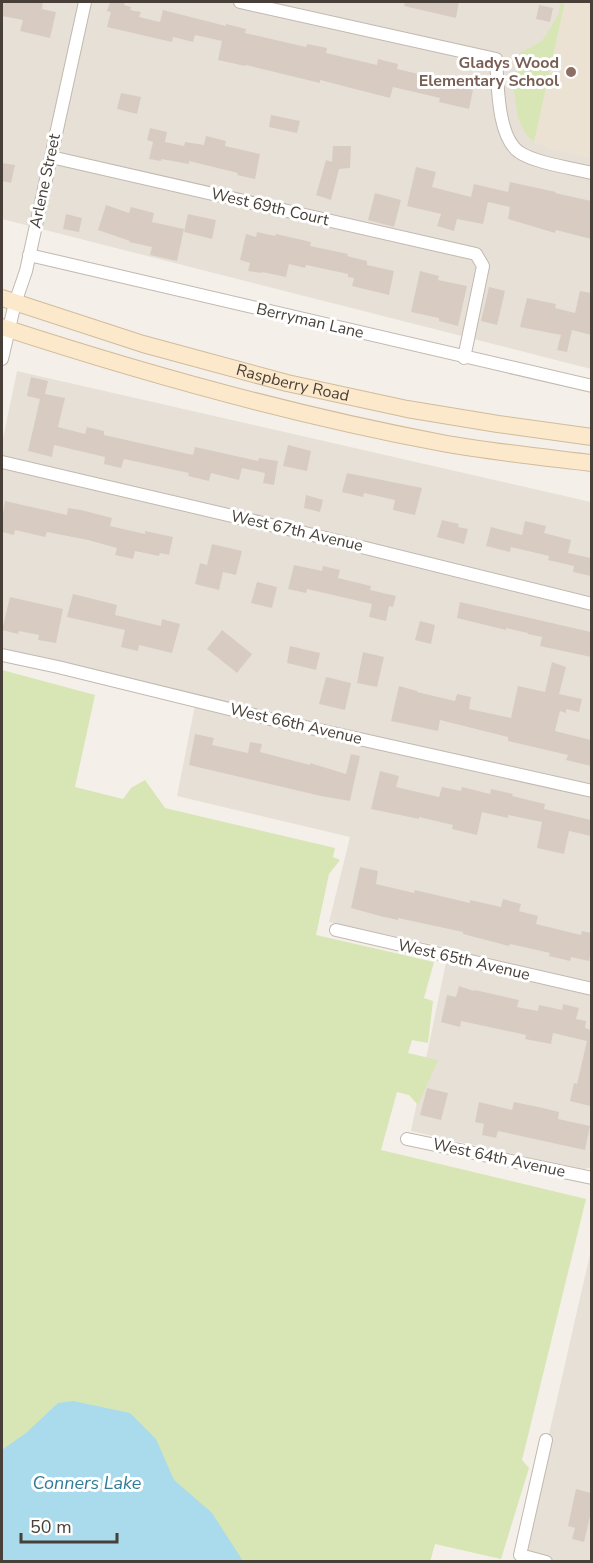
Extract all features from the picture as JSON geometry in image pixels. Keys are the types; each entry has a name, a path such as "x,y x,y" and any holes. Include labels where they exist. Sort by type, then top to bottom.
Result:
{"main road":[{"name":"Raspberry Road","path":"8,301 142,344 287,383 407,409 591,437"},
{"name":"Raspberry Road","path":"5,328 218,393 335,421 445,444 591,463"}],"street":[{"name":"Arlene Street","path":"2,359 8,301 29,255 85,2"},
{"path":"240,2 496,58 501,111 510,142 519,152 534,159 591,172"},
{"name":"West 69th Court","path":"51,157 476,254 483,266 464,358"},
{"name":"Berryman Lane","path":"29,255 591,386"},
{"name":"West 67th Avenue","path":"2,462 305,533 591,604"},
{"name":"West 66th Avenue","path":"2,655 270,719 591,791"},
{"name":"West 65th Avenue","path":"336,930 591,989"},
{"name":"West 64th Avenue","path":"407,1138 591,1178"},
{"path":"546,1440 520,1555 546,1562"}],"shaded area":[{"path":"2,2 565,2 534,142 591,156 591,369 2,219"},
{"name":"Gladys Wood Elementary School","path":"565,2 591,2 591,158 551,149 534,142"},
{"path":"17,371 591,502 591,1167 582,1170 411,1131 449,948 329,922 350,837 177,796 197,695 2,648 2,443"},
{"path":"591,1250 591,1561 520,1561"}],"green space":[{"path":"560,2 565,2 534,142 526,134 518,118 513,85 520,53 542,41 559,14"},
{"path":"2,670 95,695 75,787 123,799 131,788 145,780 165,808 335,848 333,857 340,860 329,874 316,935 434,962 424,998 433,1001 428,1043 412,1040 408,1053 438,1060 418,1105 409,1095 397,1092 381,1150 586,1199 522,1460 529,1468 501,1559 435,1544 430,1562 2,1561"}],"water":[{"name":"Conners Lake","path":"73,1401 130,1413 156,1439 174,1480 212,1513 243,1561 2,1561 2,1450 26,1433 58,1403"}],"building":[{"path":"2,2 43,2 42,9 56,12 50,38 20,31 23,20 2,16"},
{"path":"110,2 125,2 124,5 131,7 130,10 141,12 139,17 160,22 163,10 246,29 245,33 306,47 307,44 327,48 326,53 377,65 378,59 398,64 397,69 473,90 469,109 439,102 440,98 393,87 390,98 320,80 320,83 218,60 222,41 195,35 193,42 173,37 172,42 107,27 111,12 107,11"},
{"path":"405,2 459,2 456,18 404,6"},
{"path":"539,5 553,8 550,22 536,19"},
{"path":"121,93 141,97 137,114 117,109"},
{"path":"271,115 300,121 297,133 269,127"},
{"path":"150,128 167,132 165,142 184,146 185,142 204,145 206,136 226,141 225,146 260,154 255,179 189,161 189,164 149,159 153,142 147,140"},
{"path":"333,146 351,146 350,168 339,169 331,200 316,195 326,160 332,162"},
{"path":"2,163 15,165 11,183 2,181"},
{"path":"416,167 436,172 432,187 471,197 474,184 508,192 510,182 591,201 591,239 556,230 555,233 508,219 510,207 488,202 483,224 457,219 454,231 437,226 441,214 407,206"},
{"path":"375,193 401,200 394,227 368,220"},
{"path":"106,205 129,213 131,207 154,213 152,222 184,229 177,261 150,255 152,247 129,242 98,230"},
{"path":"66,214 82,218 79,232 63,229"},
{"path":"188,214 216,220 212,239 184,232"},
{"path":"257,232 311,242 310,246 348,254 347,256 367,261 367,265 394,271 389,295 352,286 354,278 348,277 348,274 306,265 305,268 289,264 286,277 248,271 250,263 240,260 246,234 256,237"},
{"path":"420,271 439,276 438,280 467,286 458,326 439,321 439,318 411,312"},
{"path":"489,287 505,291 497,325 481,321"},
{"path":"580,291 591,293 591,335 572,330 567,352 557,350 561,335 520,327 527,298 556,304 555,308 575,313"},
{"path":"31,377 48,381 45,394 65,398 58,427 85,434 87,427 104,431 104,435 193,455 195,447 258,461 259,458 278,461 274,485 263,483 265,473 242,468 239,480 211,473 209,481 188,476 189,473 124,459 121,468 104,464 105,457 54,445 52,457 28,451 40,399 27,396"},
{"path":"288,445 311,451 307,471 283,466"},
{"path":"347,473 422,488 415,515 393,510 395,500 364,493 363,497 342,492"},
{"path":"306,495 323,500 320,512 304,508"},
{"path":"5,501 67,515 68,508 81,510 112,518 110,526 145,534 145,531 173,537 169,555 160,553 159,556 135,551 133,559 115,555 117,548 88,540 47,532 45,537 15,530 14,535 2,532"},
{"path":"442,520 468,529 464,544 437,537"},
{"path":"525,521 546,526 544,533 571,540 568,553 591,558 591,576 573,572 574,566 548,560 549,556 511,547 510,552 486,546 491,527 522,535"},
{"path":"212,544 242,551 236,575 223,572 219,590 195,584 200,563 207,565"},
{"path":"294,565 322,571 323,566 340,570 338,578 371,586 370,590 396,596 393,607 389,606 386,621 369,617 372,604 307,589 306,593 288,589"},
{"path":"257,582 277,587 272,608 251,603"},
{"path":"73,594 117,605 115,615 161,626 162,619 180,624 172,653 139,645 138,651 121,647 125,630 67,617"},
{"path":"10,597 63,609 56,643 38,640 39,635 19,631 18,634 2,630"},
{"path":"460,602 591,632 591,657 540,646 542,637 457,618"},
{"path":"420,621 435,625 431,644 415,640"},
{"path":"222,630 252,654 237,673 207,649"},
{"path":"290,646 320,653 316,670 287,663"},
{"path":"363,652 384,657 377,687 357,683"},
{"path":"552,662 566,667 559,694 582,699 579,712 566,709 566,713 560,711 555,731 591,740 591,766 566,760 568,755 508,741 508,737 440,720 438,731 391,721 399,686 455,701 457,694 471,697 469,709 511,718 518,686 545,692"},
{"path":"326,677 351,683 345,710 319,704"},
{"path":"195,734 214,738 212,745 248,753 250,742 262,744 260,752 346,774 351,754 360,756 350,801 189,765"},
{"path":"380,771 399,776 396,787 439,797 442,787 461,791 462,787 490,794 491,789 513,794 512,796 545,804 544,809 591,820 591,836 569,831 564,854 537,848 542,822 482,812 477,835 452,829 453,825 371,809"},
{"path":"360,867 378,871 376,884 414,893 415,890 470,903 470,900 501,907 503,899 521,904 519,911 538,916 536,924 581,935 582,931 591,933 589,961 571,957 570,961 549,956 550,953 510,944 509,946 463,934 463,932 398,918 398,920 351,908"},
{"path":"459,986 519,1000 517,1007 538,1011 539,1005 562,1010 563,1004 579,1008 576,1019 586,1021 585,1028 591,1030 590,1106 570,1101 574,1083 577,1084 587,1041 553,1033 551,1044 525,1039 526,1035 461,1021 460,1027 441,1022 447,995 456,997"},
{"path":"427,1088 448,1093 441,1120 420,1115"},
{"path":"479,1102 512,1110 514,1102 543,1108 559,1112 558,1119 590,1126 585,1150 498,1131 496,1138 482,1135 484,1124 475,1122"},
{"path":"576,1489 591,1493 591,1512 584,1542 572,1539 575,1528 568,1526"}],"place":[{"name":"Gladys Wood Elementary School","path":"571,72"}]}
